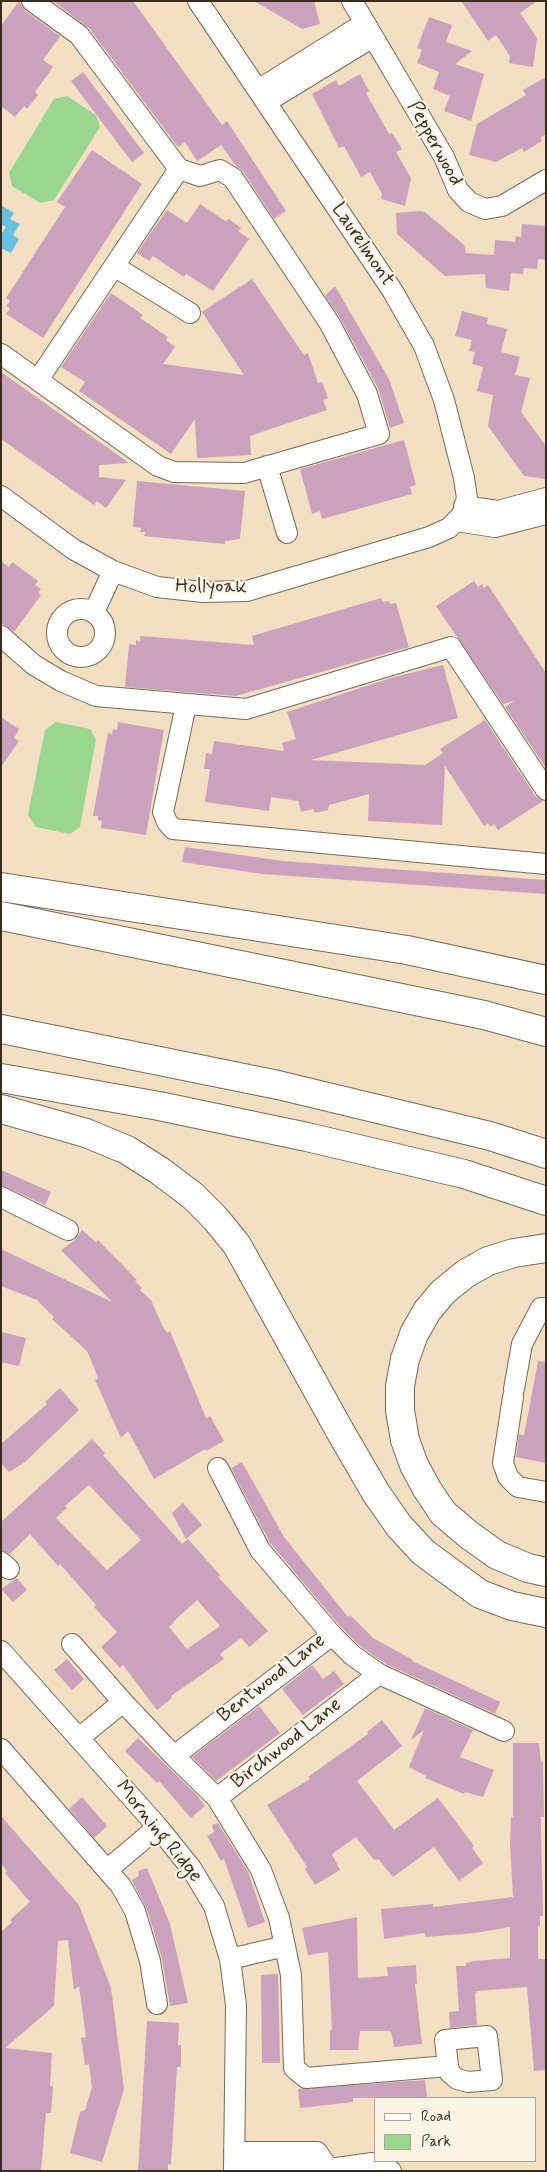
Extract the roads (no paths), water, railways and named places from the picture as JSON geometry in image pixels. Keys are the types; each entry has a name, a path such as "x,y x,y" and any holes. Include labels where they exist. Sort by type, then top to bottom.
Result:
{"highway":[{"path":"1,887 407,950 546,980"},
{"path":"1,916 484,1015 546,1032"},
{"path":"1,1029 278,1086 490,1136 546,1154"},
{"path":"1,1078 159,1106 307,1137 464,1174 546,1201"},
{"path":"1,1109 86,1133 127,1150 160,1171 193,1196 215,1218 237,1245 340,1431 376,1493 399,1526 423,1552 480,1594 512,1606 546,1613"},
{"path":"546,1248 514,1253 488,1261 465,1274 443,1292 427,1312 414,1334 405,1359 400,1386 400,1410 405,1440 414,1465 443,1513 497,1555 528,1568 546,1572"}],"street":[{"path":"1,354 158,466 174,472 244,473 379,434 366,394 330,324 233,178 220,170 200,176 179,169 79,34 32,1"},
{"name":"Laurelmont","path":"198,1 392,290 424,346 444,400 464,478 467,498 461,514"},
{"name":"Pepperwood","path":"352,1 444,157 458,190 469,202 485,209 502,206 546,180"},
{"path":"262,96 369,30"},
{"path":"38,380 179,169"},
{"path":"114,266 190,313"},
{"path":"267,466 287,533"},
{"name":"Hollyoak","path":"1,496 74,549 113,571 157,587 202,592 247,591 429,537 449,528 461,514"},
{"path":"461,514 498,511 546,498"},
{"path":"461,514 496,527 546,514"},
{"path":"94,612 113,571"},
{"path":"78,609 94,612 104,624 105,639 101,647 89,656 73,656 66,652 58,638 59,623 71,611 78,609"},
{"path":"1,636 34,664 61,681 96,696 186,705 246,708 451,648 546,790"},
{"path":"61,681 73,656"},
{"path":"186,705 163,812 166,822 173,829 546,864"},
{"path":"1,1197 68,1230"},
{"path":"546,1308 541,1308 522,1344 503,1463 508,1477 518,1487 546,1492"},
{"name":"Bentwood Lane","path":"174,1756 332,1634 260,1550 218,1468"},
{"path":"332,1634 352,1655 379,1674 504,1731"},
{"path":"72,1644 123,1702 217,1798"},
{"name":"Morning Ridge","path":"1,1651 158,1827 191,1868 214,1906 230,1959 236,2005 234,2164"},
{"name":"Birchwood Lane","path":"379,1674 217,1798 261,1870 279,1918 292,1975 294,2068 306,2078 448,2066"},
{"path":"79,1738 123,1702"},
{"path":"5,1762 121,1886 135,1911 150,1961 157,2004"},
{"path":"107,1870 158,1827"},
{"path":"230,1959 285,1946"},
{"path":"234,2164 317,2152 329,2169 372,2163 391,2171"}],"water":[{"path":"1,205 14,213 10,219 20,224 13,235 19,239 11,253 1,248 1,235 6,227 1,224"}]}
